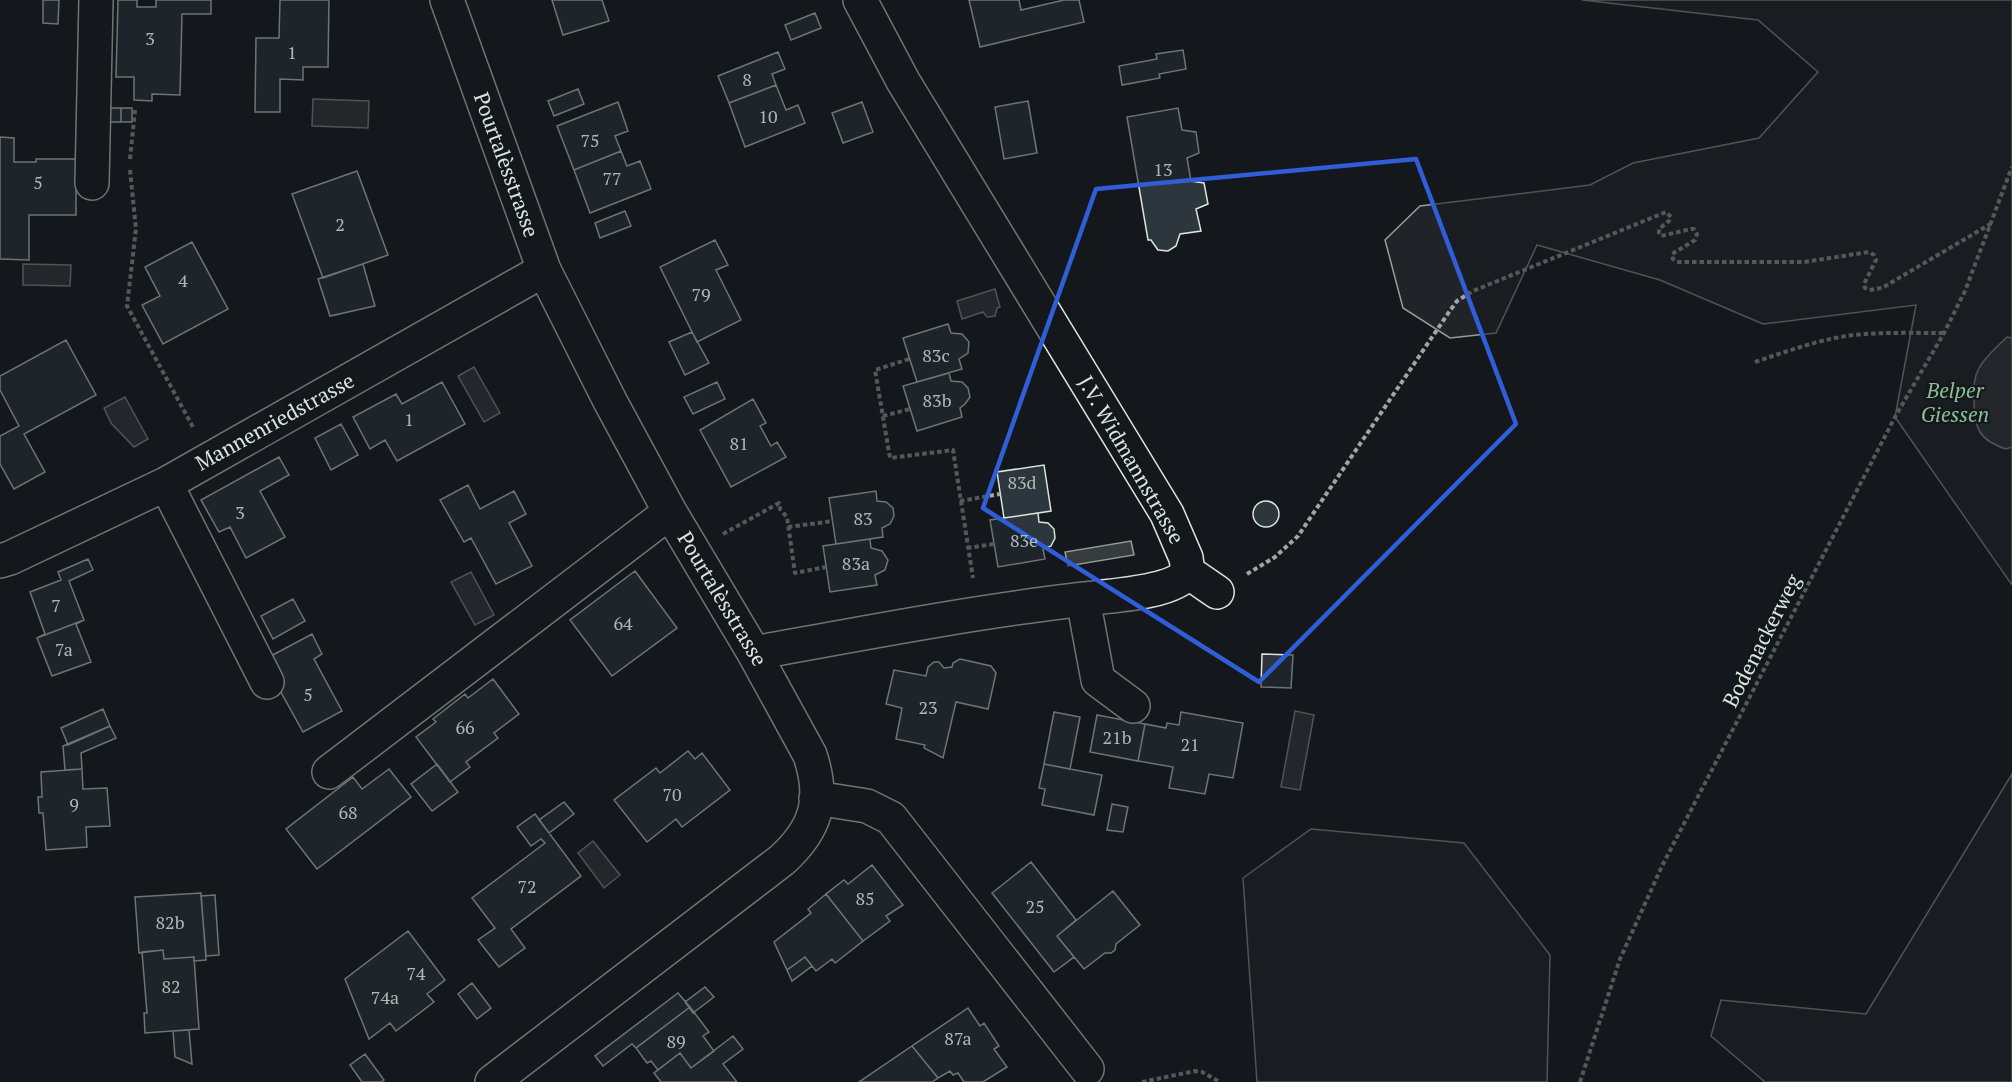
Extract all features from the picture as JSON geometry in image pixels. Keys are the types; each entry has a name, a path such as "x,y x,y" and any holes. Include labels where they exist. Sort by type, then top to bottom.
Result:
{"street":[{"path":"92,183 96,0"},
{"name":"Pourtalèsstrasse","path":"447,0 544,270 610,401 670,512 754,653 810,755 815,771 814,816 808,832 797,847 782,861 492,1082"},
{"name":"J.V. Widmannstrasse","path":"754,653 979,613 1147,591 1178,581 1188,572 1186,558 1167,514 903,81 860,0"},
{"name":"Mannenriedstrasse","path":"0,561 166,484 544,270"},
{"path":"166,484 267,682"},
{"path":"329,772 670,512"},
{"path":"1188,572 1217,592"},
{"path":"1083,599 1098,680 1133,706"},
{"path":"816,798 867,806 891,818 1087,1069"}],"path":[{"path":"135,110 130,168 136,229 127,306 210,459"},
{"name":"Bodenackerweg","path":"1580,1082 1620,959 1662,866 1895,417 1944,333 1965,291 2012,167"},
{"path":"1217,592 1270,561 1298,536 1456,302 1473,291 1666,212 1670,215 1670,219 1660,228 1659,235 1664,236 1690,229 1694,229 1697,234 1695,240 1672,254 1673,259 1677,262 1804,262 1869,252 1876,260 1864,284 1869,290 1882,288 1992,223"},
{"path":"1755,362 1806,345 1852,336 1886,333 1944,333"},
{"path":"909,359 875,370 890,458 953,450 979,613"},
{"path":"883,416 910,409"},
{"path":"960,501 1000,494"},
{"path":"693,550 779,504 787,517 795,573 826,567"},
{"path":"788,527 833,521"},
{"path":"967,548 994,544"},
{"path":"1142,1082 1195,1071 1202,1072 1220,1082"}],"highlighted area":[{"path":"1416,159 1516,424 1259,682 983,508 1096,189"}],"green space":[{"name":"Belper Giessen","path":"1582,0 2012,0 2012,585 1895,417 1916,305 1763,324 1660,280 1537,245 1496,333 1450,338 1403,308 1385,240 1420,206 1590,185 1633,163 1759,138 1818,72 1758,20"},
{"path":"2012,774 2012,1082 1765,1082 1711,1036 1721,1000 1866,1014"},
{"path":"1311,829 1464,843 1550,955 1547,1082 1257,1082 1243,878"}],"shaded area":[{"path":"313,99 369,101 368,128 312,126"},
{"path":"23,264 71,265 70,286 23,285"},
{"path":"995,289 1000,307 997,308 995,316 987,317 983,312 962,319 957,301"},
{"path":"2007,337 2012,338 2012,447 2006,449 1989,441 1979,431 1975,418 1974,392 1979,368"},
{"path":"474,367 500,413 484,422 458,376"},
{"path":"125,397 148,439 134,447 111,423 104,408"},
{"path":"1131,541 1134,555 1068,566 1065,552"},
{"path":"471,572 494,615 475,625 451,582"},
{"path":"1295,711 1314,715 1300,790 1281,787"},
{"path":"593,841 620,875 604,888 578,853"}],"building":[{"path":"43,0 59,0 58,24 43,23"},
{"path":"118,0 137,0 137,7 156,7 156,0 211,0 211,14 182,14 180,95 152,94 152,101 134,100 134,77 116,77"},
{"path":"280,0 329,0 328,67 303,67 303,80 280,79 280,112 255,112 256,38 279,38"},
{"path":"552,0 602,0 609,21 563,35"},
{"path":"969,0 1019,0 1021,10 1064,0 1079,0 1084,22 980,47"},
{"path":"815,13 821,28 791,40 785,25"},
{"path":"1183,50 1186,69 1159,74 1160,78 1122,85 1119,66 1157,59 1156,54"},
{"path":"778,52 785,69 772,74 776,85 729,103 718,76"},
{"path":"776,85 786,110 798,105 805,123 745,147 729,103"},
{"path":"578,89 584,104 554,116 548,101"},
{"path":"1028,101 1037,153 1004,159 995,107"},
{"path":"618,102 628,131 615,136 621,151 574,170 557,126"},
{"path":"862,102 873,132 843,143 832,113"},
{"path":"110,108 121,108 121,122 110,122"},
{"path":"121,108 132,108 132,122 121,122"},
{"path":"1178,108 1182,130 1196,132 1199,153 1187,158 1191,181 1204,183 1208,204 1196,209 1201,231 1180,234 1176,246 1168,251 1158,250 1151,240 1148,240 1127,117"},
{"path":"0,137 14,138 14,162 36,162 36,159 76,159 76,215 29,215 29,260 0,259"},
{"path":"621,151 627,166 640,161 651,189 590,213 574,170"},
{"path":"357,171 388,255 323,278 292,194"},
{"path":"625,211 631,226 600,238 595,223"},
{"path":"715,240 728,265 716,270 741,320 697,342 660,267"},
{"path":"192,242 228,309 163,344 142,305 160,296 145,267"},
{"path":"363,264 375,306 330,316 318,279"},
{"path":"948,324 951,333 962,334 969,342 968,353 959,359 962,369 917,382 903,338"},
{"path":"692,332 709,363 685,375 669,342"},
{"path":"66,340 96,395 24,434 45,472 14,489 0,464 0,436 19,426 0,390 0,376"},
{"path":"949,373 951,381 962,382 968,388 970,397 960,408 962,417 917,431 903,386"},
{"path":"442,382 465,424 397,461 385,440 370,449 353,417 396,394 402,404"},
{"path":"717,382 725,399 693,414 684,397"},
{"path":"753,399 766,423 760,426 771,446 777,442 786,457 731,487 700,430"},
{"path":"341,424 358,455 331,470 315,438"},
{"path":"279,457 289,475 260,491 285,537 246,558 230,527 219,532 201,500"},
{"path":"1044,465 1051,511 1004,518 997,472"},
{"path":"468,485 480,509 514,491 526,514 509,523 532,566 496,584 471,538 464,542 440,500"},
{"path":"876,491 877,501 886,502 893,508 894,516 890,524 882,528 883,537 836,544 829,498"},
{"path":"1266,501 1275,505 1279,514 1275,523 1266,527 1257,523 1253,514 1257,505"},
{"path":"1038,513 1039,522 1048,523 1054,529 1055,538 1051,546 1043,549 1045,559 998,567 990,520"},
{"path":"870,539 871,548 882,551 888,560 885,570 875,575 877,585 830,592 823,546"},
{"path":"88,559 93,570 69,581 84,620 37,638 45,634 30,592 61,580 58,572"},
{"path":"635,571 677,628 612,676 570,620"},
{"path":"293,599 305,621 273,639 261,616"},
{"path":"84,620 76,624 91,662 52,676 37,638"},
{"path":"312,634 322,654 314,659 342,711 303,732 273,678 269,657"},
{"path":"1262,654 1293,655 1291,688 1261,687"},
{"path":"960,659 991,666 996,673 988,709 956,702 943,758 924,748 925,745 896,739 902,708 886,704 894,670 926,676 928,667 934,662 939,662 944,668 952,667 953,663"},
{"path":"493,679 519,714 494,733 498,738 466,762 470,767 450,782 416,737 436,722 433,719 465,694 468,698"},
{"path":"103,709 110,726 68,745 61,728"},
{"path":"1054,712 1080,717 1070,769 1044,764"},
{"path":"1181,712 1243,723 1233,778 1209,774 1205,794 1169,788 1173,767 1138,761 1145,724 1166,728 1167,723 1179,725"},
{"path":"1097,715 1145,724 1138,761 1090,752"},
{"path":"110,726 116,738 81,753 82,769 65,770 63,746"},
{"path":"688,751 695,759 702,753 730,790 682,827 676,819 647,842 614,800 656,768 660,773"},
{"path":"437,764 458,792 432,811 411,784"},
{"path":"1044,764 1102,775 1094,815 1042,805 1045,789 1039,788"},
{"path":"82,769 83,789 107,788 110,826 86,827 87,847 46,850 43,813 39,813 38,797 42,797 41,772"},
{"path":"389,769 411,797 317,869 286,829 353,777 362,789"},
{"path":"564,802 574,814 549,833 539,820"},
{"path":"1112,804 1128,807 1123,832 1107,830"},
{"path":"535,814 581,876 511,929 525,948 499,967 478,940 495,928 472,898 545,843 541,839 531,846 517,827"},
{"path":"1031,862 1076,920 1057,936 1074,957 1054,972 992,893"},
{"path":"872,865 903,905 886,916 890,921 863,941 826,894 844,880 848,884"},
{"path":"1113,891 1140,925 1116,944 1115,950 1105,953 1084,969 1057,936"},
{"path":"201,893 206,960 194,961 194,957 164,959 163,950 139,953 135,897"},
{"path":"826,894 863,941 835,963 832,959 816,971 805,957 787,970 774,942 811,913 808,909"},
{"path":"215,895 219,955 206,956 201,896"},
{"path":"408,931 445,980 427,994 434,1002 396,1031 390,1023 369,1039 345,979"},
{"path":"163,950 164,959 194,957 199,1029 145,1033 144,1013 147,1013 142,952"},
{"path":"805,957 812,966 792,981 787,970"},
{"path":"472,983 491,1008 477,1019 458,994"},
{"path":"705,987 714,997 693,1013 685,1002"},
{"path":"678,993 690,1007 636,1048 632,1044 603,1066 595,1056"},
{"path":"690,1007 709,1032 703,1036 714,1051 691,1068 680,1053 658,1070 651,1061 647,1063 636,1048"},
{"path":"968,1008 980,1026 984,1023 999,1046 994,1049 1007,1067 983,1082 964,1082 958,1073 953,1075 950,1071 938,1078 912,1046"},
{"path":"189,1030 192,1064 175,1057 173,1031"},
{"path":"733,1036 743,1049 723,1064 737,1082 661,1082 654,1073 680,1053 691,1068"},
{"path":"912,1046 938,1078 932,1082 859,1082"},
{"path":"365,1054 384,1080 381,1082 362,1082 350,1065"}]}
